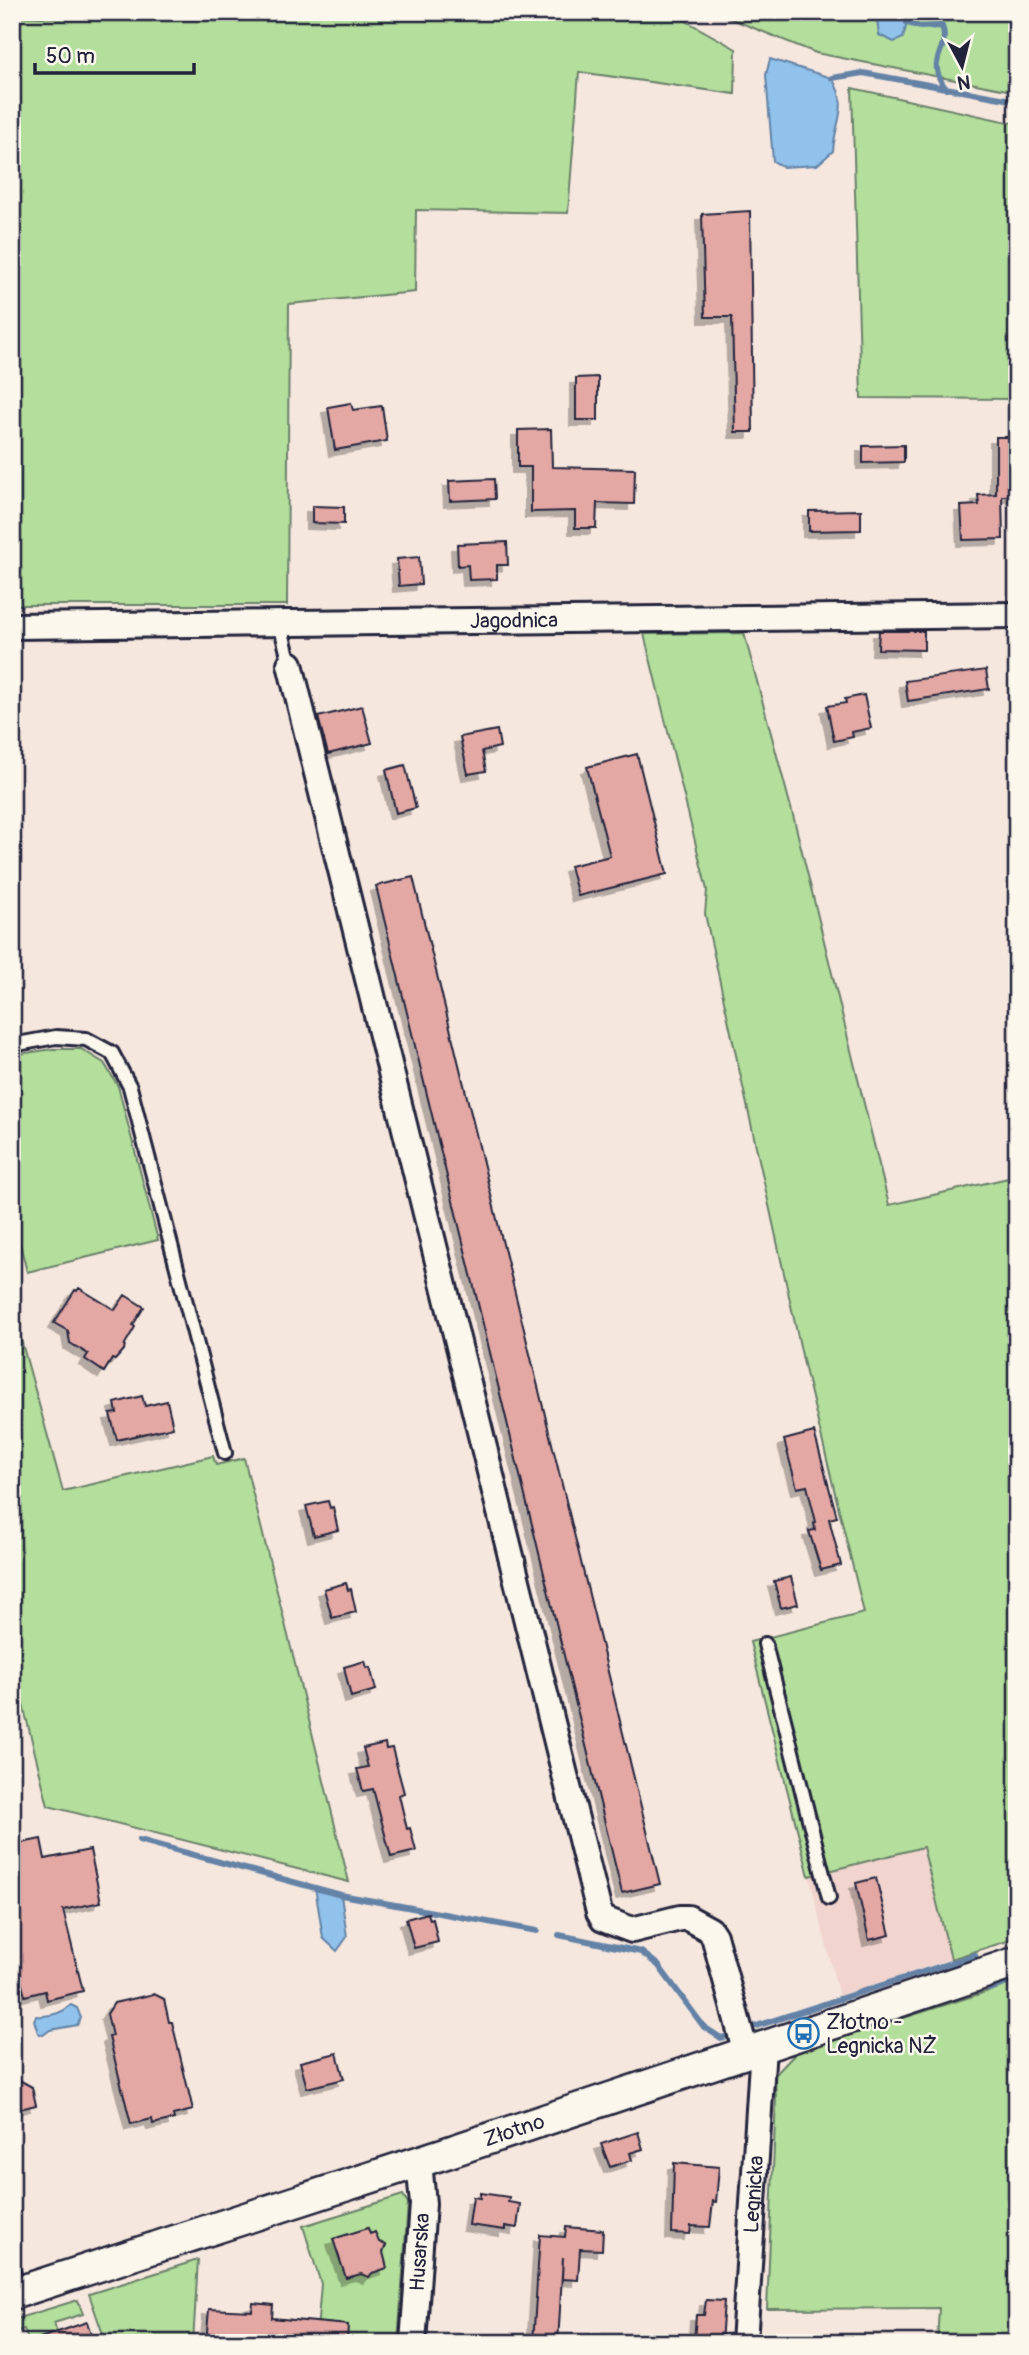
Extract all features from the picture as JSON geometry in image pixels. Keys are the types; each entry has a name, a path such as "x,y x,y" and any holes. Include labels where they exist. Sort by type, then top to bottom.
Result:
{"street":[{"name":"Jagodnica","path":"12,626 1017,615"},
{"name":"Legnicka","path":"290,664 599,1912 603,1919 632,1930 680,1918 688,1918 710,1930 715,1936 747,2040 744,2343"},
{"name":"Złotno","path":"15,2285 419,2162 747,2040 1017,1962"},
{"name":"Husarska","path":"413,2343 423,2204 419,2162"}],"lane":[{"path":"280,624 290,664"},
{"path":"12,1045 55,1037 86,1039 111,1053 123,1071 130,1087 225,1453"},
{"path":"765,1644 829,1898"}],"shaded area":[{"path":"923,1847 951,1959 839,1996 809,1876"}],"green space":[{"path":"150,12 681,12 679,17 736,49 735,94 579,72 568,213 416,210 415,292 289,304 287,605 12,605 12,16 150,21"},
{"path":"714,12 1017,12 1017,92 816,53"},
{"path":"852,88 1017,124 1017,399 861,398"},
{"path":"744,633 794,819 889,1205 1017,1176 1017,1938 951,1959 923,1847 809,1876 750,1642 864,1613 805,1369 705,914 707,890 644,634"},
{"path":"53,1049 81,1049 104,1063 118,1086 158,1240 27,1272 12,1212 12,1055"},
{"path":"12,1307 63,1491 213,1456 216,1465 244,1458 349,1882 48,1806 12,1660"},
{"path":"1017,1982 1017,2343 937,2343 939,2308 767,2309 775,2075 797,2052"},
{"path":"403,2195 408,2203 398,2343 316,2343 321,2284 303,2226"},
{"path":"198,2260 193,2343 106,2343 89,2294"},
{"path":"78,2300 83,2314 54,2323 60,2343 29,2343 24,2329 12,2333 12,2320"}],"water":[{"path":"876,12 907,12 903,38 894,42 879,35"},
{"path":"770,59 832,78 837,88 841,106 833,151 817,165 783,167 773,161 766,75"},
{"path":"315,1887 341,1895 347,1937 337,1951 323,1938"},
{"path":"71,2005 77,2008 81,2018 77,2025 50,2030 43,2035 38,2033 34,2020 36,2016 55,2014"}],"building":[{"path":"750,211 753,432 735,432 732,317 705,317 702,214"},
{"path":"598,377 598,420 576,420 576,378"},
{"path":"351,403 353,410 382,406 387,441 335,450 328,407"},
{"path":"551,429 552,467 635,469 634,504 597,503 596,528 575,528 575,511 531,512 531,467 518,467 518,430"},
{"path":"996,437 1017,437 1017,496 1002,496 1003,539 963,540 961,506 979,505 978,495 996,494"},
{"path":"904,445 904,462 863,463 863,446"},
{"path":"494,479 495,499 450,501 449,481"},
{"path":"312,506 344,507 344,524 312,523"},
{"path":"861,510 861,530 809,531 809,511"},
{"path":"507,542 508,565 497,565 497,579 469,580 468,565 458,566 457,544"},
{"path":"419,557 421,584 399,586 397,559"},
{"path":"879,631 924,631 924,650 878,649"},
{"path":"986,670 989,689 908,701 905,681"},
{"path":"864,695 871,728 852,732 853,737 834,741 827,706 846,703 845,699"},
{"path":"362,706 372,743 328,754 318,717"},
{"path":"497,730 500,747 482,751 486,771 468,774 460,737"},
{"path":"637,754 667,874 578,896 570,866 610,856 587,767"},
{"path":"405,765 416,808 396,813 386,770"},
{"path":"413,877 660,1884 622,1893 376,886"},
{"path":"79,1288 115,1310 125,1295 144,1307 133,1325 135,1327 124,1350 115,1360 112,1359 104,1372 85,1359 88,1354 70,1343 68,1331 54,1323"},
{"path":"142,1396 145,1406 167,1401 173,1427 117,1440 110,1414 117,1413 115,1403"},
{"path":"814,1432 837,1517 829,1519 841,1565 821,1570 809,1531 815,1530 816,1522 807,1486 797,1488 784,1440"},
{"path":"328,1501 330,1508 333,1507 338,1530 314,1536 306,1506"},
{"path":"791,1577 798,1604 781,1608 774,1581"},
{"path":"346,1583 348,1590 351,1589 356,1612 332,1618 324,1589"},
{"path":"365,1661 367,1668 370,1667 376,1690 351,1697 344,1667"},
{"path":"385,1743 386,1749 392,1748 404,1793 399,1795 407,1829 410,1828 416,1851 391,1857 373,1789 363,1791 357,1769 368,1767 363,1748"},
{"path":"41,1839 45,1859 90,1850 101,1902 63,1910 83,1991 47,2000 45,1991 25,1996 12,1947 12,1845"},
{"path":"876,1878 890,1935 869,1940 856,1883"},
{"path":"428,1913 430,1920 433,1919 438,1942 414,1948 406,1919"},
{"path":"154,1994 164,1999 169,2022 172,2022 193,2110 173,2115 174,2119 153,2124 152,2119 131,2124 109,2037 112,2036 107,2014 114,2003"},
{"path":"337,2053 344,2079 307,2088 300,2062"},
{"path":"12,2076 32,2087 36,2105 12,2111"},
{"path":"638,2132 643,2149 630,2153 632,2160 610,2167 601,2144"},
{"path":"674,2163 719,2167 716,2202 713,2201 710,2227 691,2226 690,2234 672,2233"},
{"path":"480,2193 509,2197 508,2202 520,2204 517,2228 505,2226 505,2230 469,2225 473,2197 480,2198"},
{"path":"566,2227 603,2230 602,2250 580,2249 578,2280 562,2279 563,2257 558,2343 533,2343 540,2235 565,2237"},
{"path":"368,2228 370,2234 375,2232 379,2242 386,2245 383,2252 387,2268 372,2273 369,2277 361,2274 346,2278 333,2239"},
{"path":"706,2300 724,2301 721,2343 694,2342 696,2315 704,2315"},
{"path":"253,2303 273,2305 272,2318 348,2325 347,2341 308,2339 308,2343 206,2343 209,2309 252,2311"},
{"path":"87,2322 94,2343 35,2343 34,2340"}],"waterway":[{"path":"907,23 920,27 942,26 944,35 937,70 946,89"},
{"path":"832,78 863,73 1017,101"},
{"path":"139,1840 341,1895 537,1931"},
{"path":"559,1935 641,1952 658,1965 704,2027 721,2038 734,2034"},
{"path":"744,2030 975,1956"},
{"path":"990,1989 1007,1983 1017,1984"}],"place":[{"name":"Złotno - Legnicka NŻ","path":"803,2034"}]}
